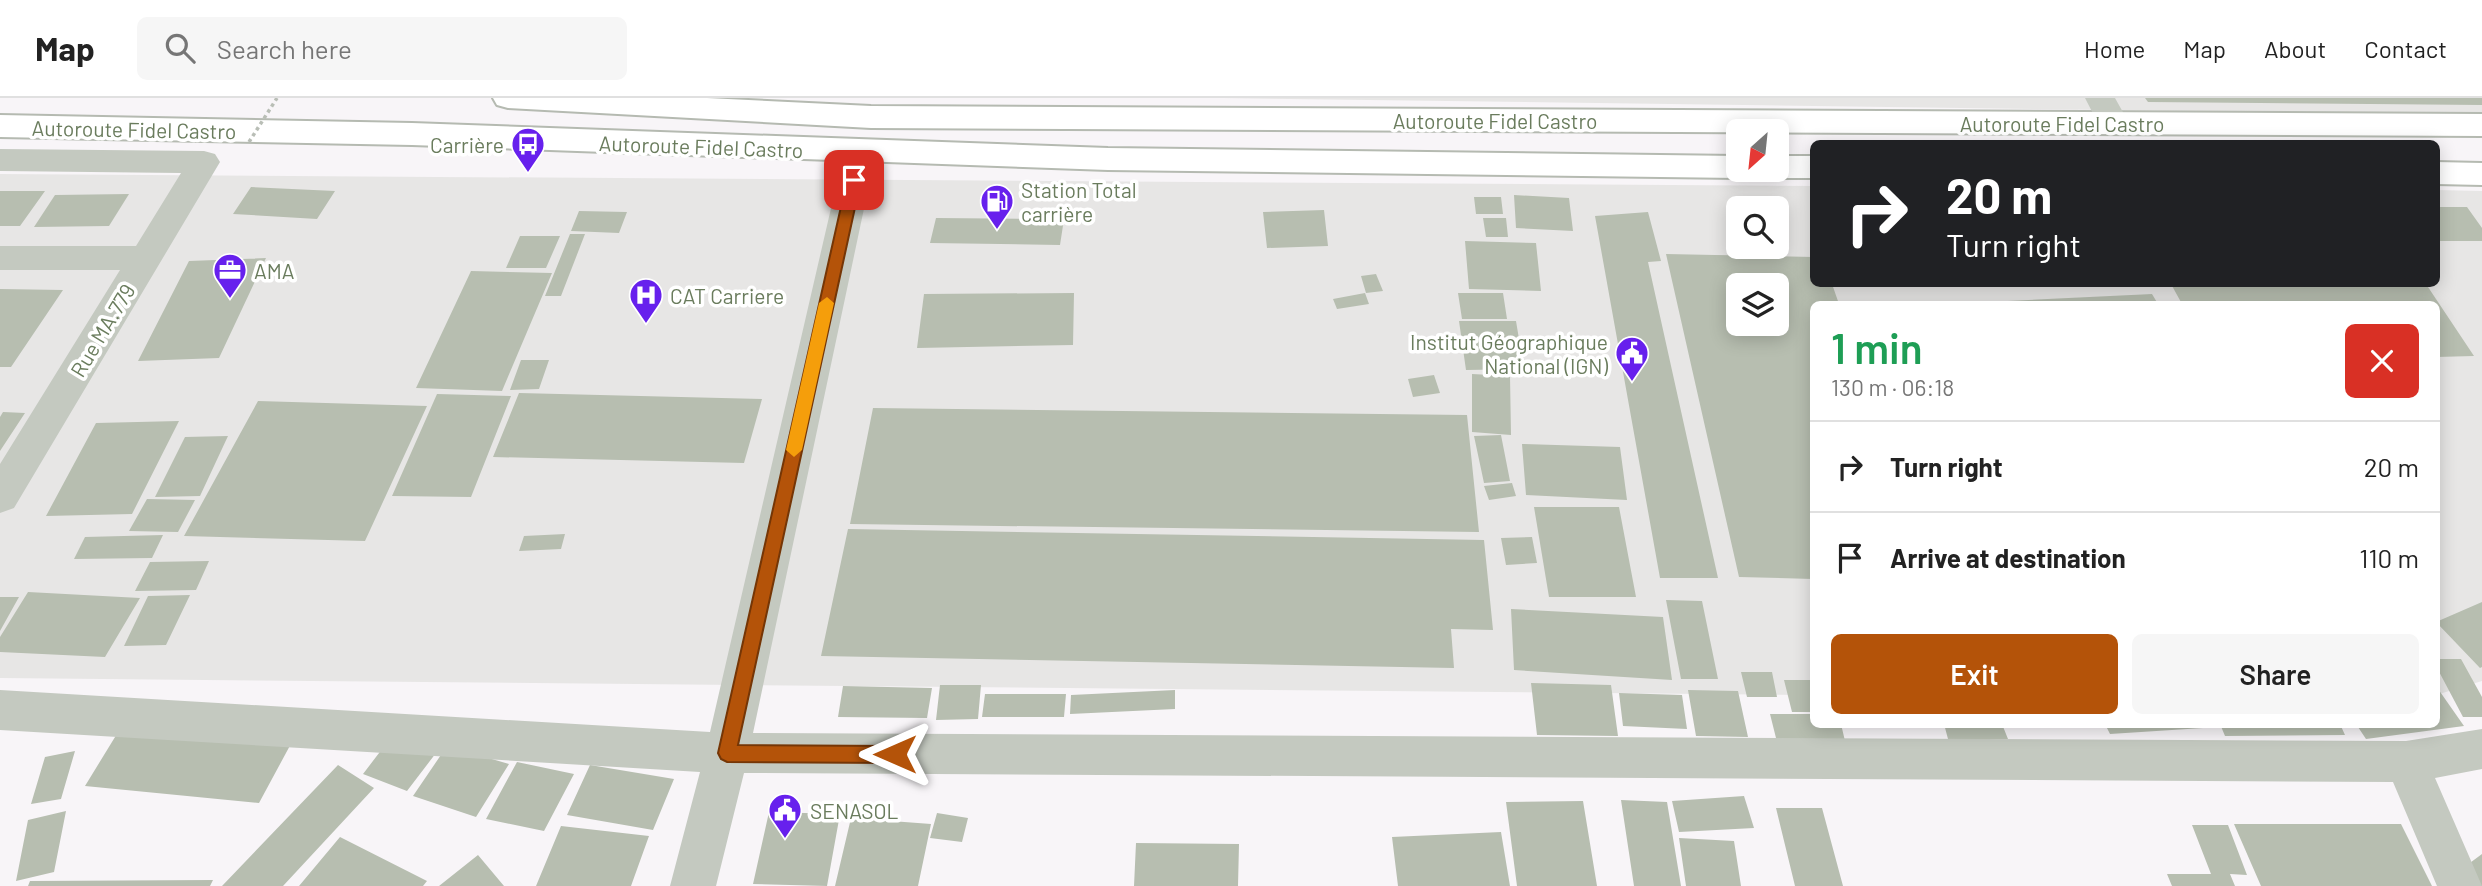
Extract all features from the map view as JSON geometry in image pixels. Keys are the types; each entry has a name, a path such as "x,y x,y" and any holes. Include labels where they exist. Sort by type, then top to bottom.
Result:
{"highway":[{"name":"Autoroute Fidel Castro","path":"508,98 871,117 2107,111 2482,125"},
{"name":"Autoroute Fidel Castro","path":"0,126 412,134 1108,159 1726,167"},
{"path":"1789,167 1810,167"},
{"path":"2440,173 2482,174"}],"street":[{"path":"694,886 727,753 860,152"},
{"name":"Rue MA.779","path":"0,160 204,162 0,497"},
{"path":"0,258 146,258"},
{"path":"0,710 727,753 2406,762 2482,749"},
{"path":"2406,762 2460,886"}],"path":[{"path":"249,142 277,98"}],"shaded area":[{"path":"1223,98 2482,98 2482,115"},
{"path":"0,174 1810,186 1810,287 2440,287 2440,190 2482,191 2482,681 2440,694 2440,301 1810,301 1810,695 0,678"}],"building":[{"path":"2145,98 2482,98 2482,105 2148,102"},
{"path":"251,187 335,191 317,219 233,214"},
{"path":"0,191 45,191 20,226 0,226"},
{"path":"129,194 109,226 34,227 55,195"},
{"path":"1514,195 1569,198 1573,231 1516,228"},
{"path":"1474,197 1501,197 1503,214 1476,214"},
{"path":"2440,207 2467,207 2482,228 2482,241 2440,241"},
{"path":"1324,210 1328,246 1267,248 1263,212"},
{"path":"579,211 627,212 619,233 571,231"},
{"path":"1648,212 1661,261 1648,262 1718,578 1660,578 1595,216"},
{"name":"Station Total carrière","path":"936,218 1064,219 1060,245 930,243"},
{"path":"1483,218 1506,218 1508,237 1486,237"},
{"path":"570,234 585,234 561,296 545,296"},
{"path":"520,236 560,236 546,268 506,268"},
{"path":"1465,241 1536,243 1541,291 1469,289"},
{"path":"1666,254 1726,255 1726,259 1810,257 1810,287 1833,287 1838,301 1810,301 1810,579 1739,577"},
{"path":"266,258 219,358 138,361 189,261"},
{"path":"471,271 552,273 502,391 416,388"},
{"path":"1376,274 1383,291 1366,293 1361,276"},
{"path":"2173,287 2428,287 2437,301 2180,301"},
{"path":"0,289 63,290 11,367 0,367"},
{"path":"1074,293 1073,345 917,348 924,294"},
{"path":"1365,293 1369,304 1337,309 1333,299"},
{"path":"1458,293 1503,293 1507,319 1462,319"},
{"path":"2152,294 2156,301 2008,301"},
{"path":"2440,305 2474,356 2440,357"},
{"path":"1459,321 1516,321 1524,369 1466,370"},
{"path":"521,360 549,360 539,389 510,390"},
{"path":"1472,374 1510,376 1511,435 1472,432"},
{"path":"1434,375 1440,393 1413,397 1408,379"},
{"path":"519,393 762,399 744,463 493,457"},
{"path":"437,394 511,396 471,497 392,496"},
{"path":"258,401 427,406 365,541 184,536"},
{"path":"873,408 1467,415 1479,532 850,524"},
{"path":"3,412 25,413 0,451 0,417"},
{"path":"179,421 132,514 46,516 96,423"},
{"path":"1501,435 1510,481 1484,483 1474,436"},
{"path":"228,436 200,496 155,497 185,437"},
{"path":"1522,444 1620,447 1627,500 1526,495"},
{"path":"1512,483 1516,496 1489,500 1484,486"},
{"path":"147,499 195,500 178,532 129,531"},
{"path":"1534,507 1619,507 1636,597 1549,597"},
{"path":"848,529 1484,540 1493,630 1451,629 1454,668 821,656"},
{"path":"565,534 561,549 519,551 524,536"},
{"path":"163,535 152,558 74,559 85,537"},
{"path":"1532,537 1537,563 1506,565 1501,538"},
{"path":"209,561 196,590 135,591 150,562"},
{"path":"28,592 140,598 105,657 0,652 0,637"},
{"path":"190,595 166,645 124,646 148,596"},
{"path":"0,597 19,597 0,631"},
{"path":"1666,600 1702,601 1718,679 1681,679"},
{"path":"2482,602 2482,667 2480,668 2440,626 2440,620"},
{"path":"1511,609 1663,617 1672,680 1514,670"},
{"path":"2440,659 2461,659 2482,697 2482,717 2463,717 2440,674"},
{"path":"1741,672 1772,672 1777,697 1747,697"},
{"path":"1784,680 1810,680 1810,712 1792,712"},
{"path":"1531,683 1611,685 1618,736 1537,735"},
{"path":"940,685 981,685 978,719 936,720"},
{"path":"843,686 932,688 927,718 838,717"},
{"path":"1175,690 1175,709 1070,714 1071,695"},
{"path":"1688,690 1738,691 1748,737 1696,736"},
{"path":"2440,692 2464,726 2366,739 2359,728 2440,728"},
{"path":"1619,693 1682,695 1687,729 1623,726"},
{"path":"985,694 1066,694 1064,717 982,717"},
{"path":"1770,714 1810,714 1810,728 1842,728 1845,741 1777,742"},
{"path":"123,724 293,740 259,803 85,786"},
{"path":"1945,728 2004,728 2008,739 1948,739"},
{"path":"2107,728 2203,728 2110,734"},
{"path":"2222,728 2342,728 2345,735 2225,736"},
{"path":"392,736 436,753 407,791 363,774"},
{"path":"447,746 509,764 476,817 413,796"},
{"path":"75,751 61,799 31,804 45,757"},
{"path":"517,762 574,774 544,831 486,819"},
{"path":"338,765 374,788 283,886 222,886"},
{"path":"590,765 674,779 653,830 567,815"},
{"path":"1744,796 1754,828 1679,832 1672,801"},
{"path":"1621,800 1667,802 1681,886 1634,886"},
{"path":"1583,801 1597,886 1517,886 1506,802"},
{"path":"1776,808 1822,808 1843,886 1795,886"},
{"path":"66,811 54,872 16,881 28,820"},
{"path":"769,812 840,814 827,886 753,884"},
{"path":"937,813 968,818 962,842 930,838"},
{"path":"851,818 931,824 918,886 835,886"},
{"path":"2234,824 2401,824 2432,886 2261,886"},
{"path":"2192,825 2228,825 2247,875 2230,874 2235,886 2172,886 2167,874 2211,874"},
{"path":"561,826 649,836 631,886 536,886"},
{"path":"1501,832 1510,886 1398,886 1392,837"},
{"path":"340,837 427,881 423,886 299,886"},
{"path":"1679,838 1734,841 1741,886 1686,886"},
{"path":"1136,843 1239,844 1238,886 1134,886"},
{"path":"2482,854 2482,886 2475,886 2459,871"},
{"path":"478,855 504,886 439,886"},
{"path":"213,880 210,886 28,886 30,881"}],"slow traffic":[{"path":"794,450 827,303"}],"place":[{"name":"Carrière","path":"528,174"},
{"name":"Station Total carrière","path":"997,231"},
{"name":"AMA","path":"230,300"},
{"name":"CAT Carriere","path":"646,325"},
{"name":"Institut Géographique National (IGN)","path":"1632,383"},
{"name":"SENASOL","path":"785,840"}],"route":[{"path":"854,180 727,753 895,754"}]}
